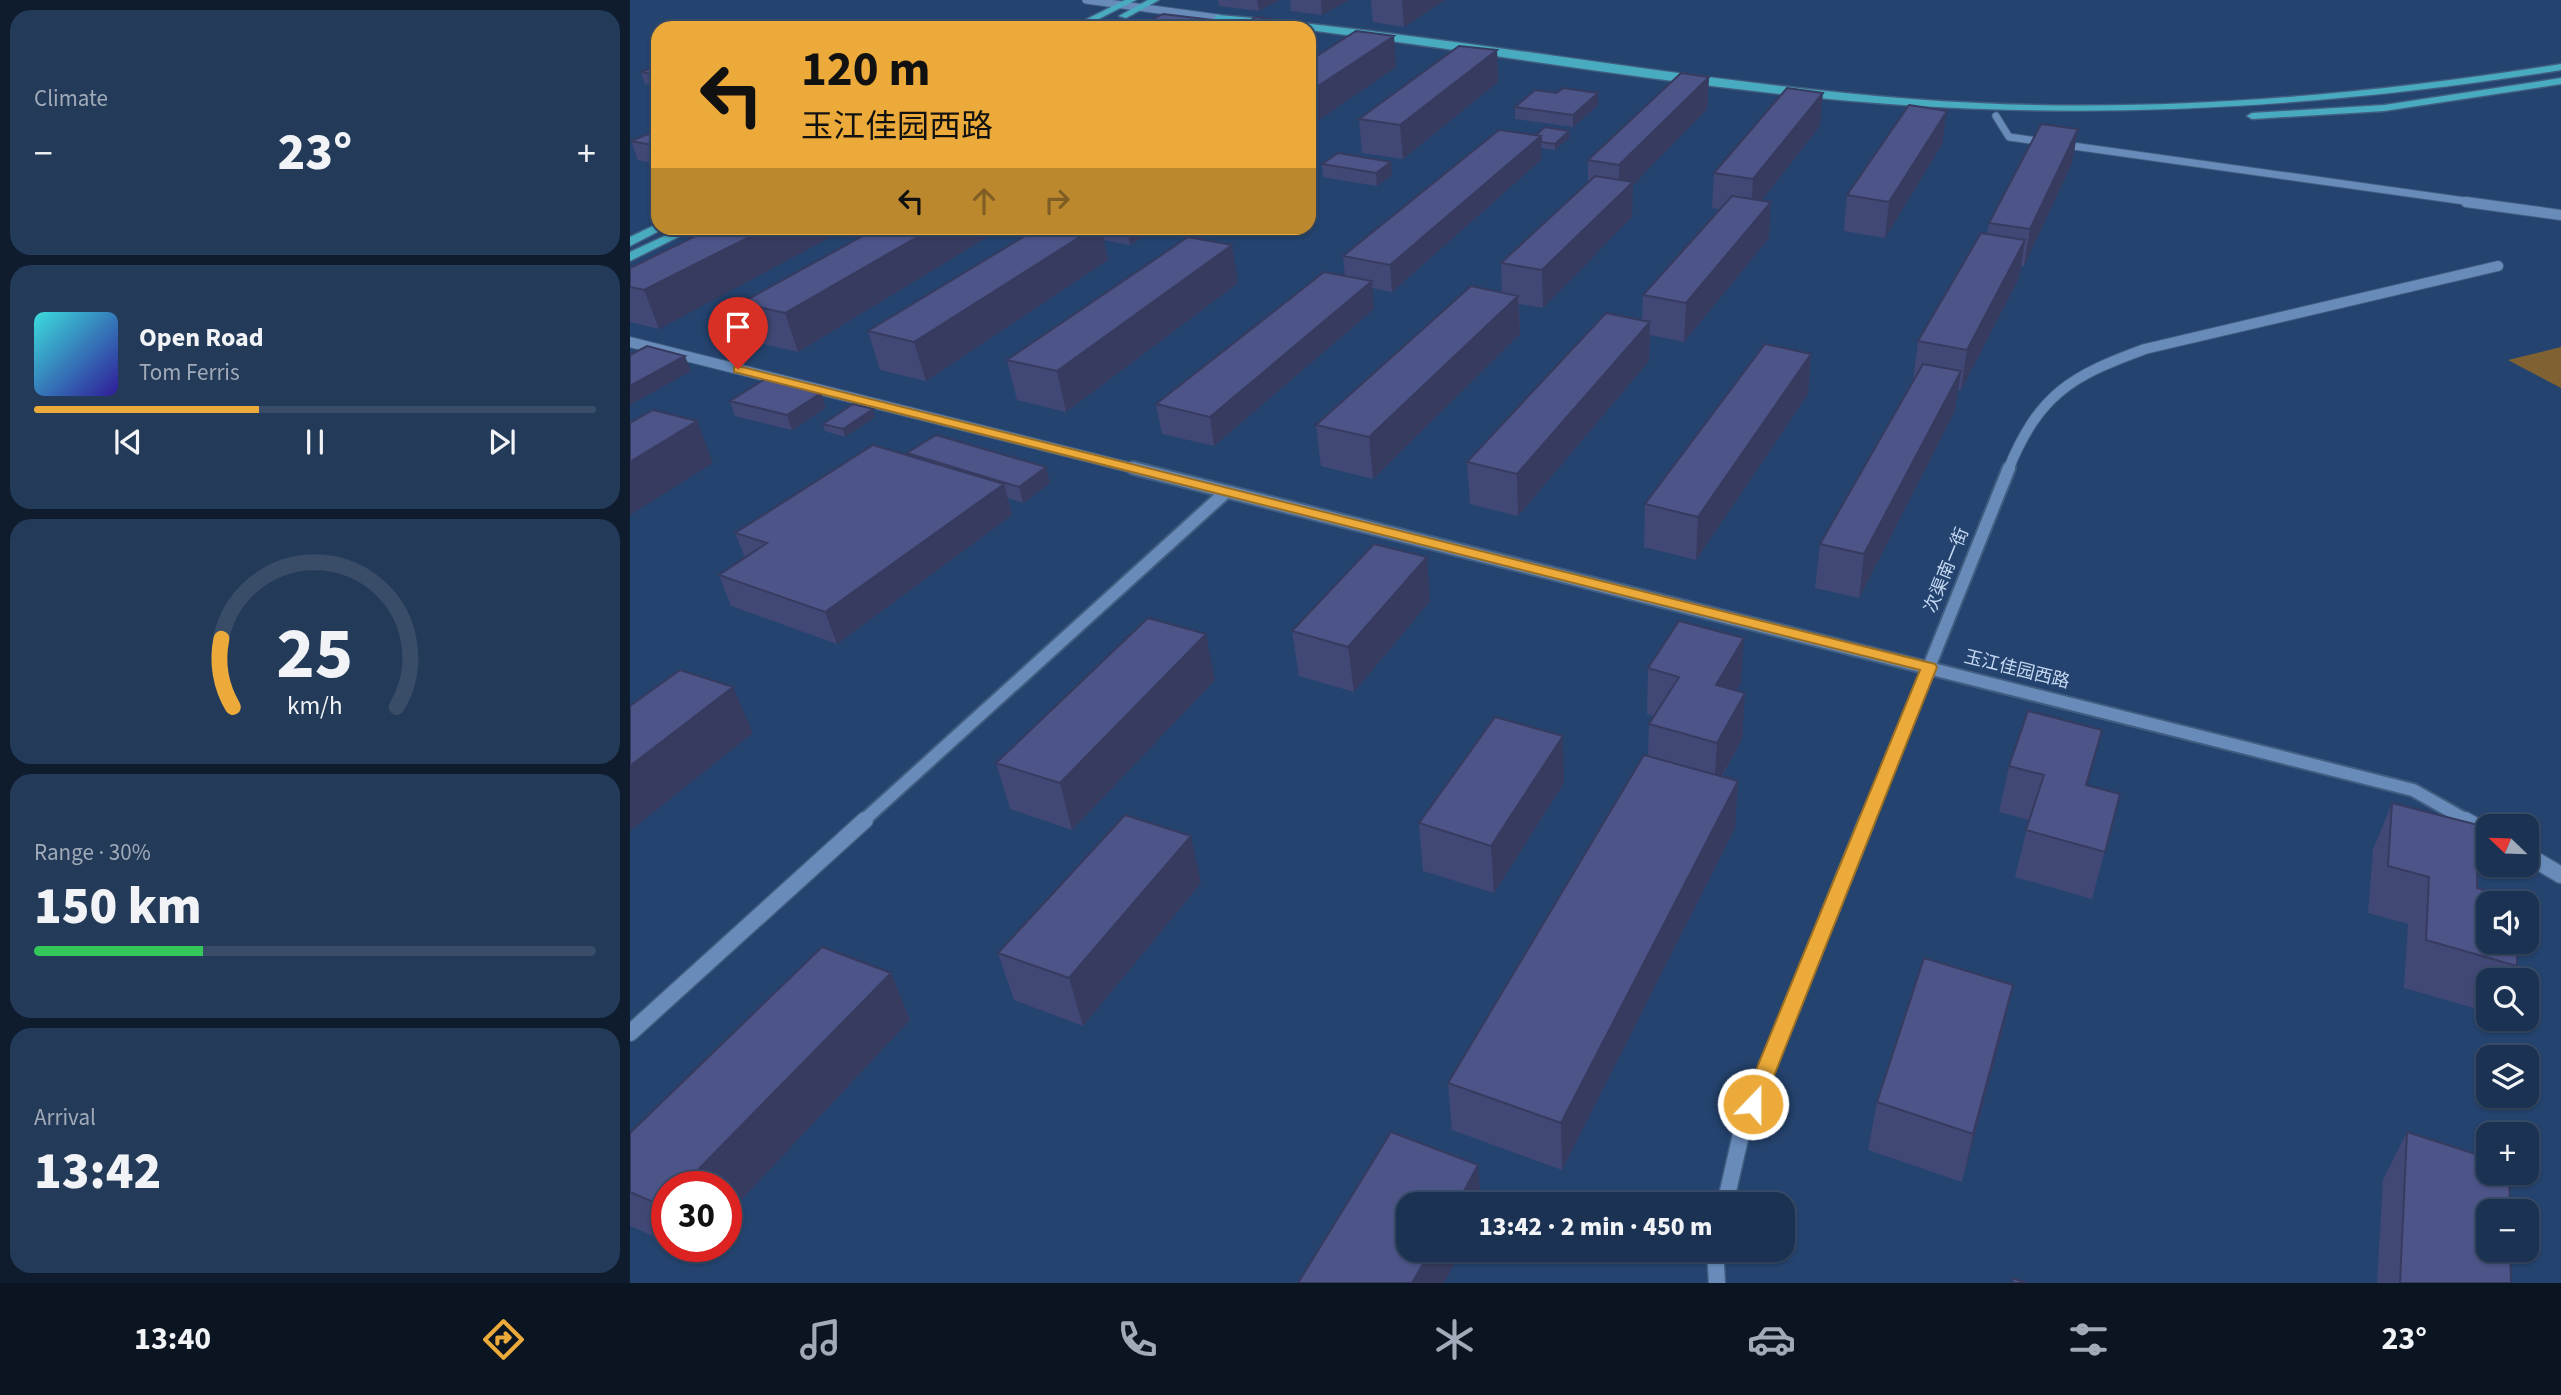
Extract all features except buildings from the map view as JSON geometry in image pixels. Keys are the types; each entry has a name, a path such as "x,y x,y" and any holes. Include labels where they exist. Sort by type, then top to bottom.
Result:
{"main road":[{"path":"1089,21 1132,0"},
{"path":"1113,21 1155,0"},
{"path":"1217,18 1228,21"},
{"path":"1217,18 1244,21"},
{"path":"1316,29 1447,44 1772,90 1928,104 2074,108 2243,105 2358,97 2452,86 2561,67"},
{"path":"1316,37 1797,102 1926,114 2224,117"},
{"path":"2238,116 2384,108 2561,80"},
{"path":"630,242 651,232"},
{"path":"630,257 676,235"}],"street":[{"path":"1086,0 1217,18"},
{"path":"1996,116 2009,137 2561,215"},
{"name":"次渠南一街","path":"1728,1192 1742,1130 2016,451 2032,419 2059,387 2095,367 2145,349 2498,266"},
{"name":"玉江佳园西路","path":"630,342 2413,790 2476,826"},
{"path":"630,1034 1226,492"},
{"path":"2539,862 2561,874"},
{"path":"1716,1262 1717,1283"}],"shaded area":[{"path":"2561,347 2561,388 2508,360"}],"route":[{"path":"738,369 1929,667 1753,1104"}]}
